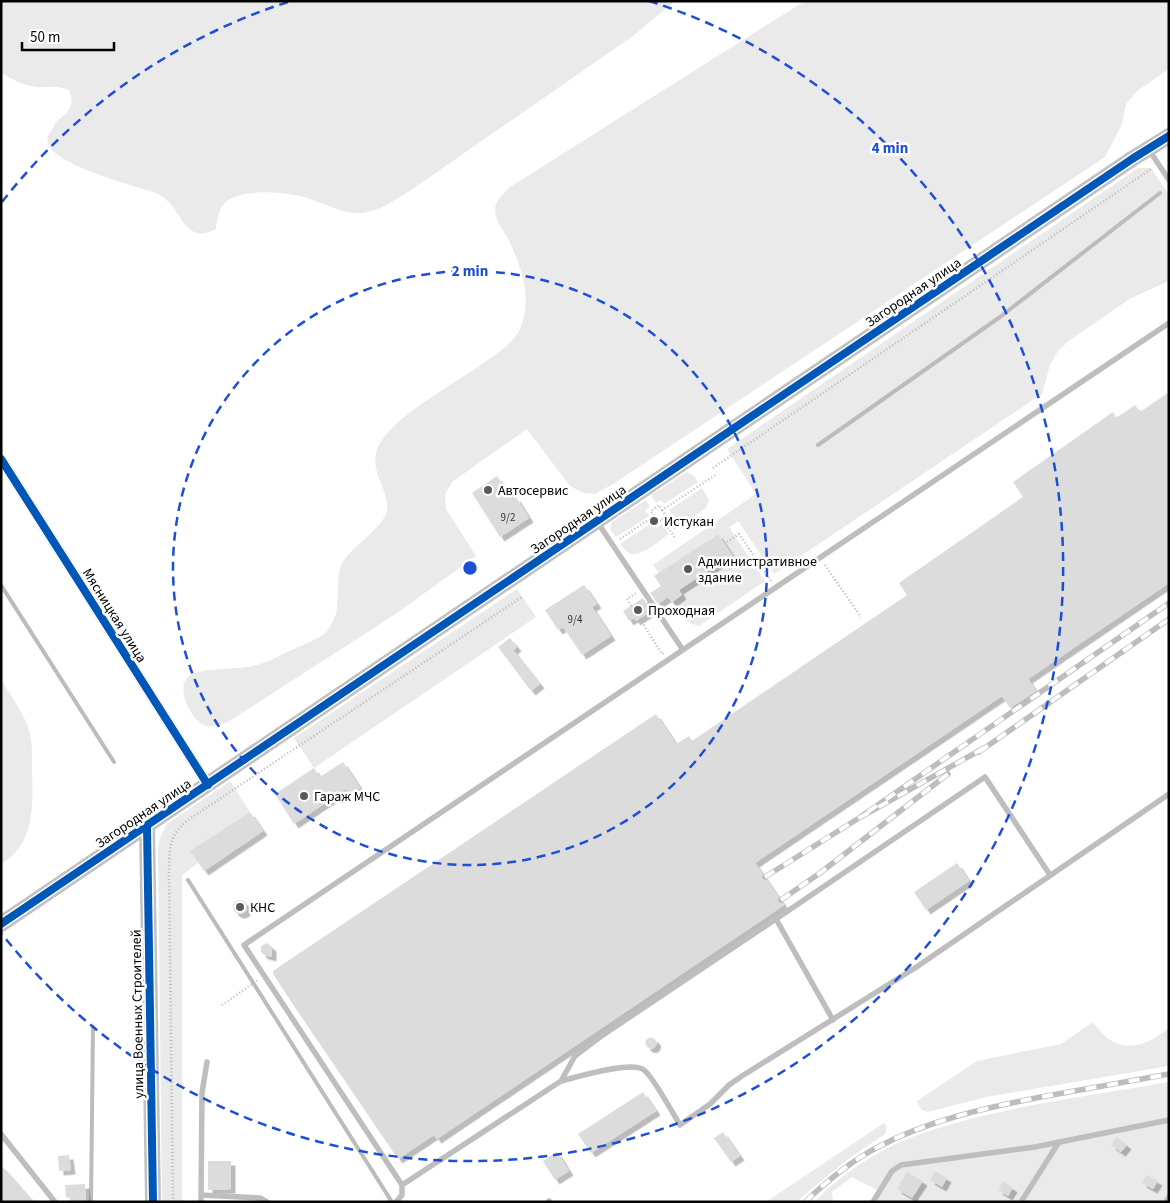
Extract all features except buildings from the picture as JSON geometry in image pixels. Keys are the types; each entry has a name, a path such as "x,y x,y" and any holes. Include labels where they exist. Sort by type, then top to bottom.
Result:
{"street":[{"name":"Загородная улица","path":"1,924 1148,148 1169,136"},
{"name":"Мясницкая улица","path":"1,459 208,785"},
{"name":"улица Военных Строителей","path":"147,826 153,1202"}],"lane":[{"path":"1148,148 1169,180"},
{"path":"396,1201 402,1195 402,1185 244,945 1169,323"},
{"path":"597,521 682,650"},
{"path":"561,1081 576,1056 586,1047 985,777 1050,875"},
{"path":"402,1185 561,1081 629,1066 641,1068 649,1076 680,1125 710,1104 742,1076 915,968 1169,794"},
{"path":"776,919 833,1020"},
{"path":"207,1062 202,1083 202,1198 260,1198 267,1202"},
{"path":"873,1202 892,1170 901,1165 1059,1142 1169,1120"},
{"path":"1,1134 55,1202"},
{"path":"1021,1202 1059,1142"},
{"path":"1166,1202 1169,1197"}],"path":[{"path":"713,468 1158,164"},
{"path":"662,510 717,474"},
{"path":"659,506 662,510 666,516 658,522 650,511 659,506"},
{"path":"612,544 654,516"},
{"path":"662,519 676,539"},
{"path":"727,542 739,534 775,588"},
{"path":"820,558 861,617"},
{"path":"631,606 627,599 642,589"},
{"path":"172,1202 169,871 170,844 174,834 188,820 522,597"},
{"path":"640,619 662,654"},
{"path":"222,1005 264,976"}],"shaded area":[{"path":"1,1 675,1 633,36 394,201 369,212 355,213 289,194 266,192 244,194 234,197 222,206 216,229 199,234 184,224 173,207 161,196 69,162 50,148 47,138 57,121 67,113 72,102 70,91 58,87 28,85 14,80 1,72"},
{"path":"805,1 1169,1 1169,69 1137,91 1126,104 1122,124 1105,157 613,484 595,494 583,493 570,486 527,429 452,482 445,494 446,509 476,556 397,613 228,722 208,726 197,720 189,709 184,695 183,688 188,677 200,672 259,665 314,640 327,631 337,611 338,579 342,564 351,552 378,526 386,514 386,497 375,462 380,443 401,420 430,398 476,369 501,350 519,331 525,307 524,283 517,259 496,216 496,205 501,196 510,187"},
{"path":"1138,168 1151,168 1169,195 1169,281 1131,298 1070,340 1058,351 1050,365 1042,394 774,574 738,521 729,527 765,581 699,626 690,623 683,617 672,602 682,595 679,590 723,561 726,565 734,559 718,534 659,573 653,565 756,494 727,449"},
{"path":"687,472 694,476 698,482 664,504 661,500 656,503 651,495"},
{"path":"702,488 709,500 706,508 674,530 668,520 673,517 669,510"},
{"path":"646,500 650,507 645,510 649,516 616,537 610,529 612,522"},
{"path":"653,522 657,528 662,524 669,534 638,553 629,553 620,544"},
{"path":"517,589 536,617 314,768 294,738"},
{"path":"1,679 29,730 32,751 32,811 26,835 20,846 12,856 1,864"},
{"path":"230,781 250,812 191,851 198,863 182,875 182,1202 162,1202 158,848 160,838 167,824"},
{"path":"1093,1022 1109,1039 1116,1043 1130,1046 1152,1040 1169,1027 1169,1066 986,1097 928,1112 922,1110 918,1104 917,1101 977,1061 1061,1044"},
{"path":"1169,1082 1169,1202 870,1202 877,1190 852,1177 832,1192 833,1202 814,1202 834,1183 868,1159 923,1133 978,1117 1049,1102"},
{"path":"884,1123 887,1127 885,1134 848,1159 796,1202 766,1202"}],"waterway":[{"path":"818,445 1000,317 1160,193"},
{"path":"1,585 114,762"},
{"path":"188,880 392,1202"},
{"path":"91,1202 93,1027"}],"railway":[{"path":"984,748 859,818 1169,603"},
{"path":"979,752 1169,619"},
{"path":"781,900 820,873 948,774"},
{"path":"765,877 859,818"},
{"path":"805,1202 858,1159 878,1147 917,1129 958,1116 1020,1101 1169,1074"}],"cycle path":[{"path":"1,924 1132,159 1169,136"},
{"path":"1,459 208,785"},
{"path":"147,826 153,1202"}],"place":[{"name":"Автосервис","path":"488,490"},
{"name":"Истукан","path":"654,521"},
{"name":"Административное здание","path":"688,569"},
{"name":"Проходная","path":"638,610"},
{"name":"Гараж МЧС","path":"304,796"},
{"name":"КНС","path":"240,907"}]}
